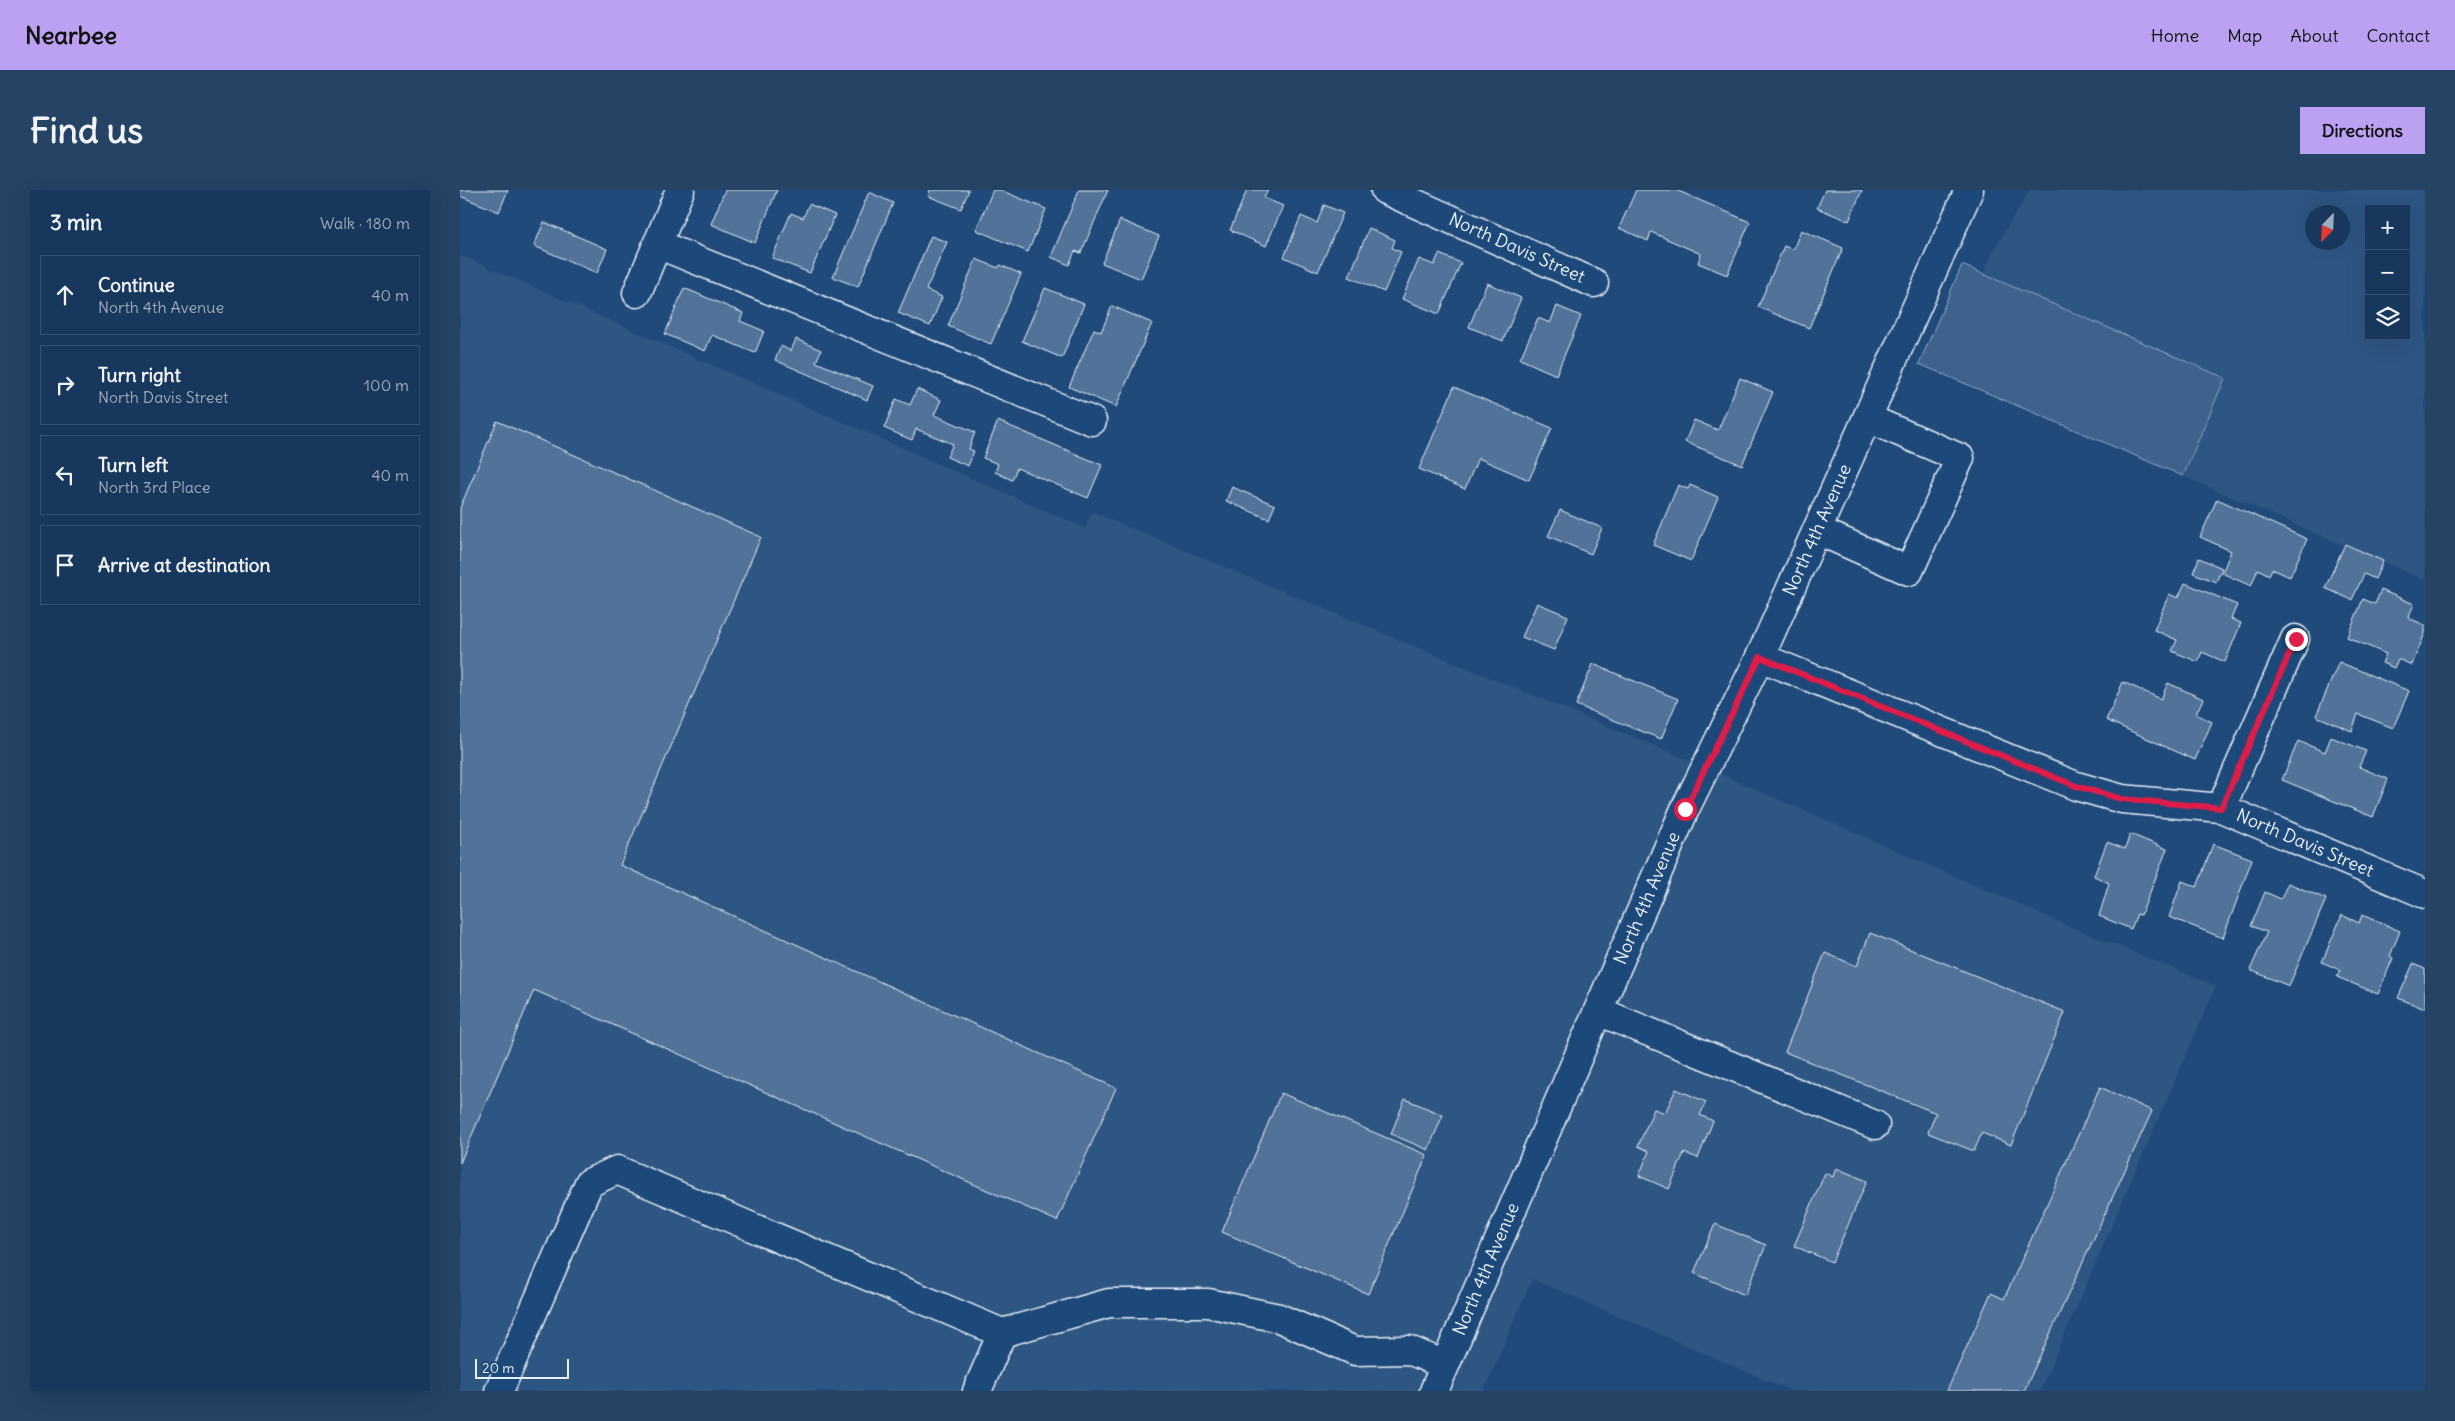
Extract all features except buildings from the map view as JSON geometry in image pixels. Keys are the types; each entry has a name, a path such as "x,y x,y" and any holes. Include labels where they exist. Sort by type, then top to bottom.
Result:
{"street":[{"path":"637,293 680,190"},
{"name":"North Davis Street","path":"1402,192 1594,282"},
{"name":"North 4th Avenue","path":"1434,1391 1685,809 1760,657 1967,194"},
{"path":"657,244 1092,421"},
{"path":"1817,530 1910,571 1960,458 1867,418"},
{"path":"2221,808 2296,639"},
{"name":"North Davis Street","path":"1760,657 2076,786 2122,799 2221,808 2425,894"},
{"path":"1598,1011 1875,1124"},
{"path":"499,1391 588,1183 617,1170 1002,1333 1109,1303 1208,1303 1278,1318 1354,1351 1409,1350 1445,1365"},
{"path":"977,1391 1002,1333"}],"shaded area":[{"path":"2030,190 2425,190 2425,580 2183,476 2225,378 1983,274 1994,249"},
{"path":"460,255 1085,528 1092,512 1679,756 2064,924 2216,986 2040,1391 1791,1391 1532,1279 1484,1391 460,1391"},
{"path":"1962,265 2225,378 2183,476 1919,364"}],"route":[{"path":"1685,809 1760,657 2076,786 2122,799 2221,808 2296,639"}]}
